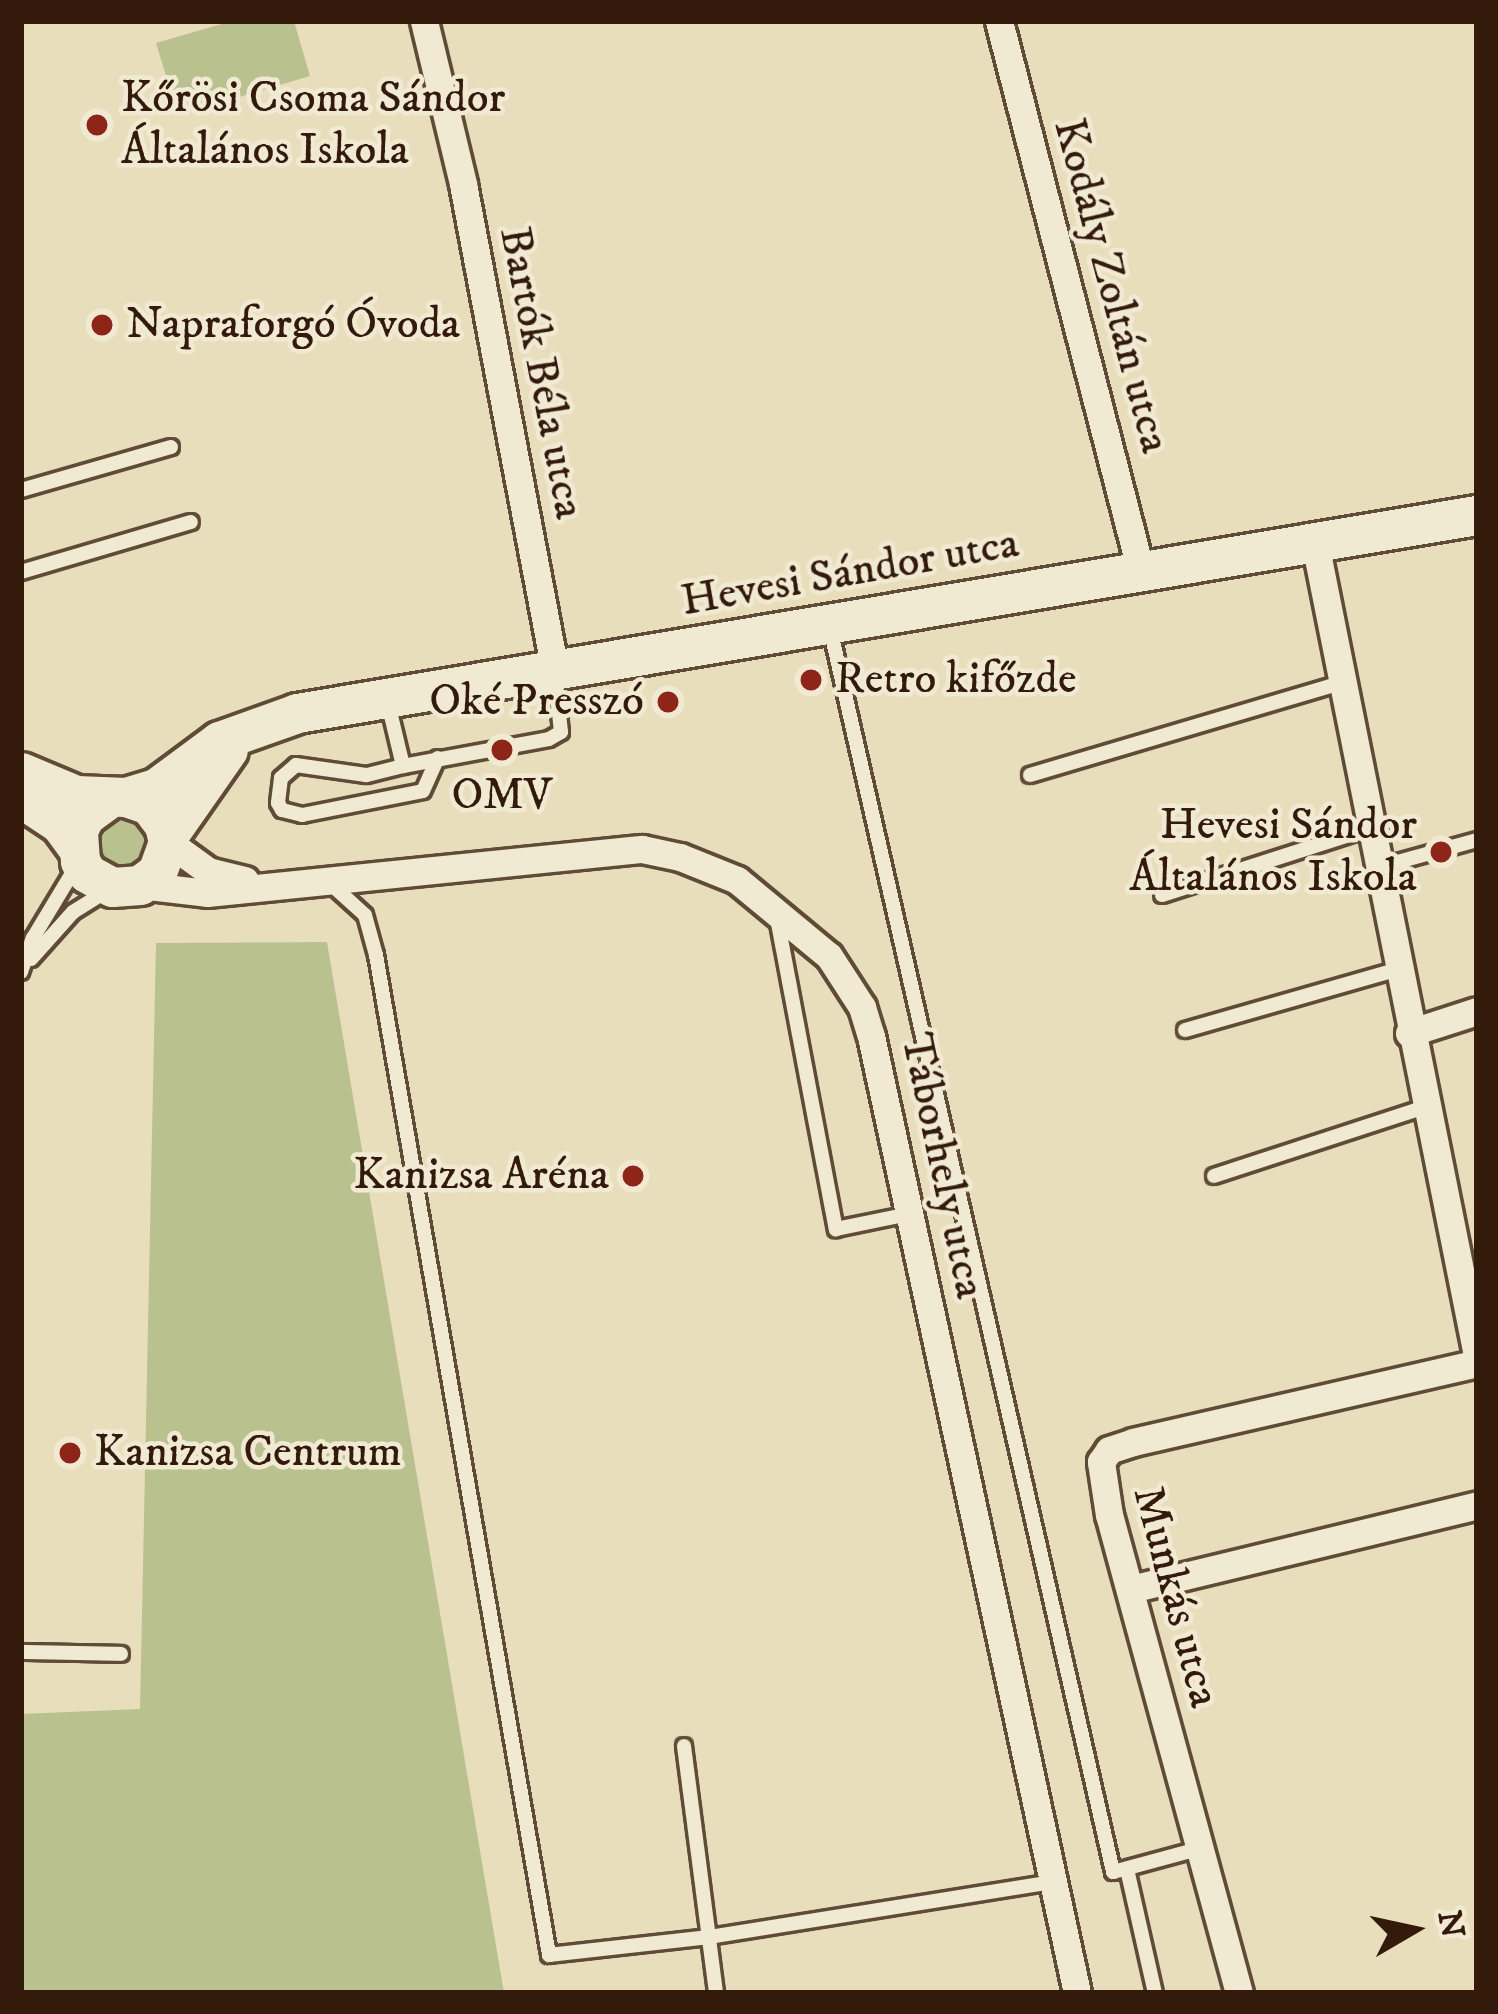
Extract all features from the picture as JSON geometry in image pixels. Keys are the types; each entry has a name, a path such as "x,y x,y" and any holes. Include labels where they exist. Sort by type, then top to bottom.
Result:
{"main road":[{"name":"Hevesi Sándor utca","path":"118,798 156,788 208,748 242,731 297,713 1477,515"},
{"path":"21,798 60,824 98,882 126,886 157,872 167,840 242,731"},
{"path":"21,772 76,795 149,805 167,840"},
{"path":"78,853 85,816 118,798"}],"street":[{"name":"Bartók Béla utca","path":"424,21 467,206 554,671"},
{"name":"Kodály Zoltán utca","path":"999,21 1142,572"},
{"name":"Munkás utca","path":"1239,1993 1100,1474 1109,1450 1477,1359 1368,829 1315,543"},
{"name":"Táborhely utca","path":"167,840 208,871 261,885"},
{"name":"Táborhely utca","path":"126,886 193,893 642,849 712,868 774,907 830,956 862,1007 1077,1993"},
{"path":"1409,1033 1477,1011"},
{"path":"1131,1589 1477,1505"}],"lane":[{"path":"21,490 171,447"},
{"path":"21,572 191,522"},
{"path":"829,625 1113,1872 1198,1849"},
{"path":"438,758 423,791 302,815 282,810 278,803 281,778 296,765 366,775 438,758 549,740 561,732 554,671"},
{"path":"1030,775 1341,683"},
{"path":"387,698 403,766"},
{"path":"1162,895 1368,829"},
{"path":"1376,868 1477,840"},
{"path":"21,973 33,938 78,853"},
{"path":"323,880 347,893 364,915 392,1048 549,1955 709,1937 1052,1882"},
{"path":"21,973 49,934 126,886"},
{"path":"774,907 836,1229 909,1214"},
{"path":"1185,1030 1396,970"},
{"path":"1214,1176 1425,1107"},
{"path":"21,1652 121,1654"},
{"path":"683,1746 716,1993"},
{"path":"1126,1868 1155,1993"}],"green space":[{"path":"232,21 294,21 310,76 178,115 156,43"},
{"path":"123,816 142,824 150,843 142,862 123,870 104,862 96,843 104,824"},
{"path":"327,942 504,1993 21,1993 21,1714 140,1709 156,943"}],"place":[{"name":"Kőrösi Csoma Sándor Általános Iskola","path":"97,125"},
{"name":"Napraforgó Óvoda","path":"102,325"},
{"name":"Retro kifőzde","path":"811,680"},
{"name":"Oké Presszó","path":"668,702"},
{"name":"OMV","path":"502,750"},
{"name":"Hevesi Sándor Általános Iskola","path":"1441,852"},
{"name":"Kanizsa Aréna","path":"633,1176"},
{"name":"Kanizsa Centrum","path":"70,1453"}]}
